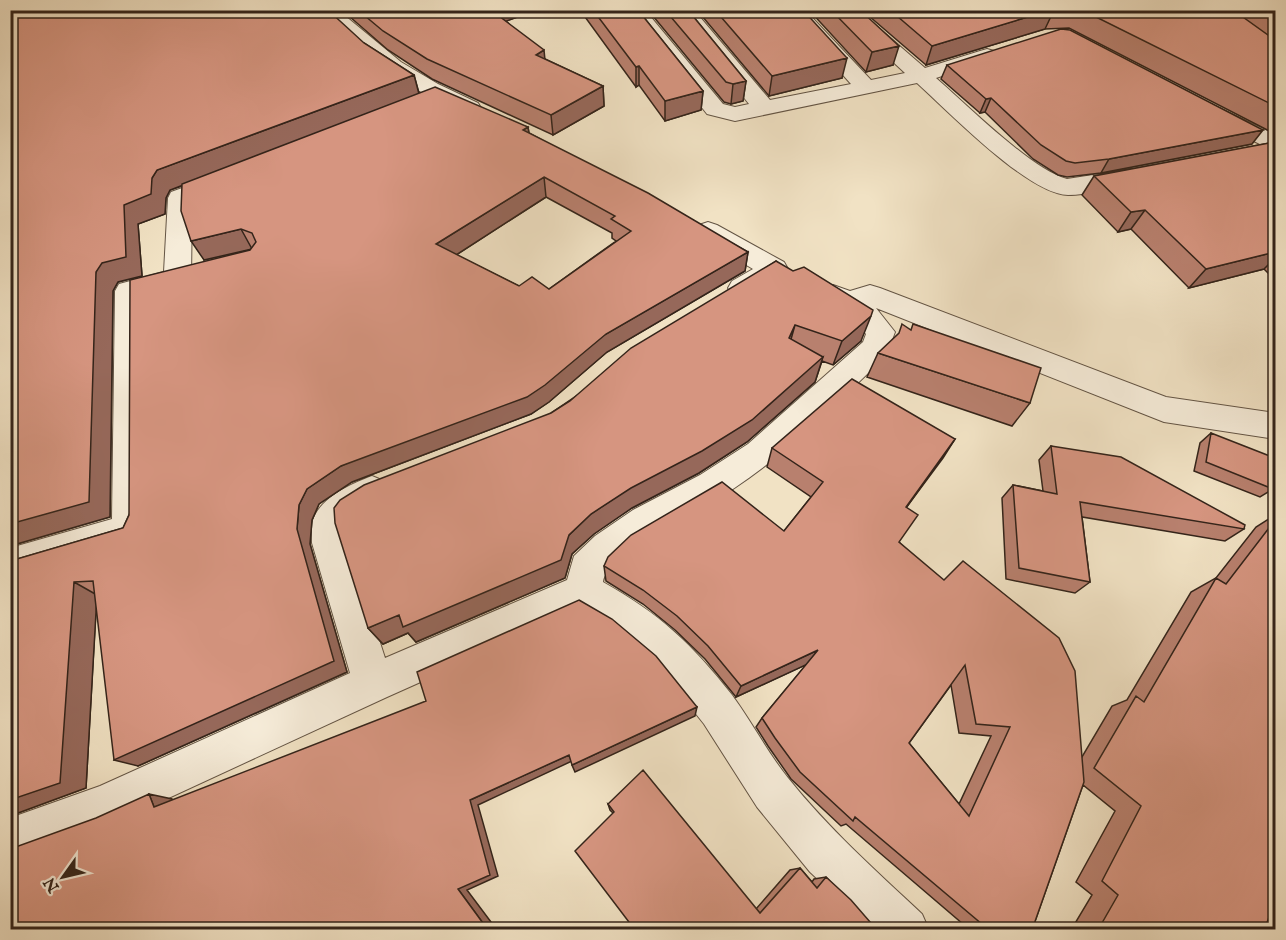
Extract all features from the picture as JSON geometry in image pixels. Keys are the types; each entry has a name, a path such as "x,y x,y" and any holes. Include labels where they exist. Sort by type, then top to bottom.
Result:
{"street":[{"path":"326,10 351,36 391,66 430,100 494,118"},
{"path":"634,10 715,109 735,114 921,76 1012,47"},
{"path":"683,10 765,109"},
{"path":"794,10 867,88"},
{"path":"846,10 1024,166 1048,182 1067,188 1148,174"},
{"path":"1203,107 1275,147"},
{"path":"1252,154 1275,147"},
{"path":"177,278 180,198 245,172"},
{"path":"584,591 587,568 607,548 645,520 712,485 759,454 876,348 881,332 870,317 848,302 792,277 679,214"},
{"path":"10,565 129,530 129,291 209,270"},
{"path":"712,305 792,277"},
{"path":"848,302 870,295 1164,409 1275,426"},
{"path":"373,683 330,543 329,522 342,508 365,494 398,482"},
{"path":"10,840 106,806 373,683 584,591"},
{"path":"584,591 628,616 671,652 718,710 772,792 826,856 906,930"}],"building":[{"path":"10,10 328,10 364,43 414,75 157,170 152,178 151,194 124,205 126,257 102,263 96,272 89,502 10,524"},
{"path":"358,10 491,10 544,50 536,55 603,86 551,115 427,59 383,31"},
{"path":"593,10 638,10 703,91 665,101"},
{"path":"665,10 688,10 746,81 733,84 726,82"},
{"path":"715,10 803,10 847,58 772,76"},
{"path":"831,10 860,10 899,46 872,52"},
{"path":"890,10 1051,10 932,46"},
{"path":"1082,10 1233,10 1275,40 1275,106"},
{"path":"1265,10 1275,10 1275,17"},
{"path":"1061,29 1070,30 1263,130 1109,159 1075,163 1066,161 1041,145 991,98 986,99 947,65"},
{"path":"435,87 528,127 523,130 648,193 748,252 606,334 545,385 527,397 341,466 307,489 299,505 297,529 334,661 114,760 93,581 74,582 60,783 10,800 10,561 123,528 129,515 130,280 250,250 256,242 252,233 241,229 191,241 181,211 182,184","holes":["544,177 615,216 611,219 631,231 549,289 532,277 519,286 436,244"]},
{"path":"1275,142 1275,252 1206,269 1145,210 1131,212 1094,176"},
{"path":"776,261 793,271 804,267 873,310 871,316 842,341 795,325 789,338 823,357 752,420 702,451 631,488 591,514 569,535 561,560 403,627 399,615 368,628 335,523 334,508 340,500 364,485 551,413 570,401 631,348"},
{"path":"902,324 911,330 913,324 1041,368 1030,403 878,353 899,333"},
{"path":"852,379 955,439 906,507 918,515 899,542 944,580 963,561 1059,638 1075,671 1084,782 1032,930 989,930 855,817 853,821 800,772 762,718 818,650 741,686 708,646 677,616 643,590 604,566 608,557 631,535 722,482 784,531 823,482 772,448","holes":["965,665 976,724 1010,727 969,816 909,743"]},
{"path":"1211,433 1275,458 1273,489 1206,462"},
{"path":"1051,446 1121,457 1245,525 1244,529 1080,502 1090,582 1019,568 1013,485 1057,494"},
{"path":"1275,520 1275,580 1269,641 1275,642 1275,902 1264,930 1098,930 1118,895 1102,881 1141,806 1094,768 1136,696 1144,702 1216,578 1226,584"},
{"path":"579,600 612,619 656,656 697,707 572,765 569,755 470,800 490,875 458,889 488,930 10,930 10,849 96,818 149,794 154,807 426,701 417,672"},
{"path":"643,770 760,913 800,868 817,888 826,877 851,900 877,930 635,930 575,851 614,812 608,804"}]}
